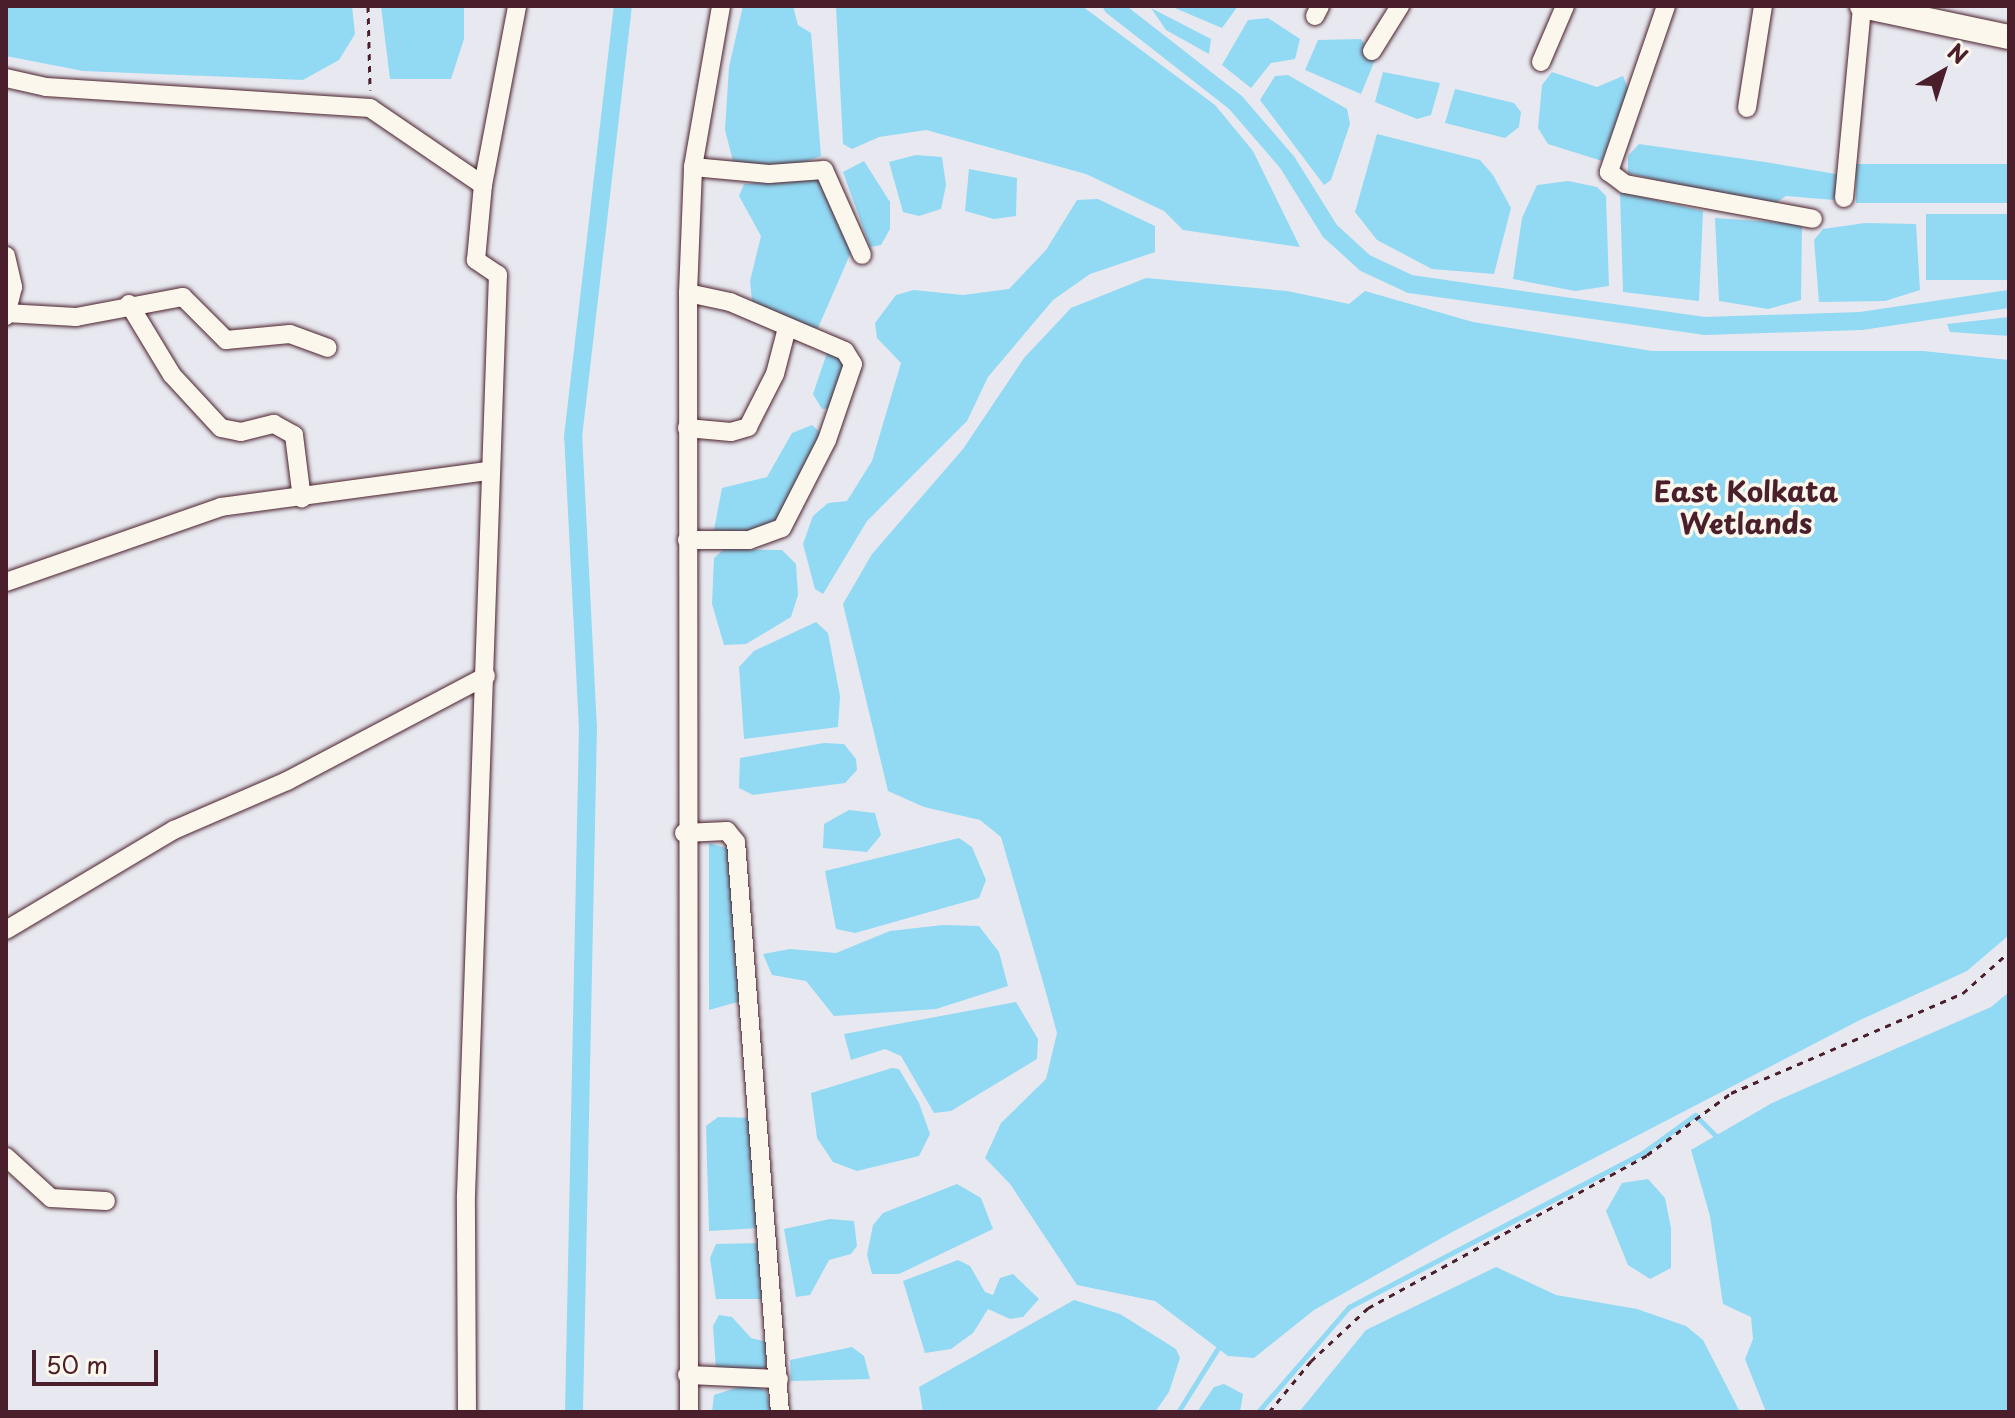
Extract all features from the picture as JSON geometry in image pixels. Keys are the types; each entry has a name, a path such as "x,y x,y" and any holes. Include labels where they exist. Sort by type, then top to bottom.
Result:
{"street":[{"path":"467,1412 466,1195 486,676 488,471 498,275 476,260 483,185 517,6"},
{"path":"689,1412 684,833 688,293 693,167 721,6"},
{"path":"1372,51 1400,6"},
{"path":"1541,62 1565,6"},
{"path":"1666,6 1609,172 1625,184 1813,219"},
{"path":"1747,108 1763,6"},
{"path":"1844,198 1862,6 2009,37"},
{"path":"6,78 46,87 370,108 483,185"},
{"path":"693,167 769,174 824,170 862,255"},
{"path":"6,256 13,287 6,314 76,317 129,304 189,298 220,338 290,334 328,348"},
{"path":"687,540 770,537 805,489 853,364 845,351 730,302 688,293"},
{"path":"129,304 172,375 221,428 241,432 274,424 294,435 302,499"},
{"path":"687,428 731,432 748,427 775,374 787,328"},
{"path":"6,582 198,513 488,471"},
{"path":"6,930 174,830 287,781 486,676"},
{"path":"684,833 727,831 736,842 780,1412"},
{"path":"6,1157 51,1198 106,1201"},
{"path":"687,1375 779,1379"}],"path":[{"path":"368,6 370,108"},
{"path":"1269,1412 1311,1361 1368,1308 1647,1155 1718,1100 1963,993 2009,952"}],"water":[{"path":"6,6 352,6 355,34 339,60 303,80 83,71 6,56"},
{"path":"381,6 464,6 464,39 451,79 390,79"},
{"path":"743,6 793,6 798,25 811,33 821,156 775,173 735,169 725,130 729,67"},
{"path":"836,6 1082,6 1215,105 1253,151 1300,247 1183,230 1164,211 1086,174 926,130 879,137 852,149 843,144"},
{"path":"1170,6 1238,6 1222,28"},
{"path":"1151,8 1211,39 1209,54 1166,30"},
{"path":"1268,18 1300,39 1295,59 1271,63 1251,88 1222,65 1248,20"},
{"path":"1361,39 1375,60 1361,94 1305,70 1318,40"},
{"path":"1383,72 1440,83 1431,115 1417,119 1375,102"},
{"path":"1552,72 1597,87 1623,76 1628,89 1602,161 1548,144 1538,128 1542,85"},
{"path":"1288,75 1347,109 1350,124 1331,180 1324,185 1260,100 1275,76"},
{"path":"1455,89 1514,103 1521,112 1519,127 1505,138 1445,123"},
{"path":"1377,134 1480,160 1493,175 1511,208 1494,274 1432,269 1377,240 1355,212"},
{"path":"1639,144 1842,175 1834,200 1786,196 1769,207 1628,173 1628,156"},
{"path":"916,155 942,157 946,185 941,209 919,216 903,212 889,162"},
{"path":"864,161 890,202 890,229 881,245 870,247 843,172"},
{"path":"1856,164 2009,164 2009,203 1856,203"},
{"path":"969,169 1017,178 1016,216 994,219 965,211"},
{"path":"825,178 855,243 818,328 798,328 752,301 750,281 761,236 739,196 744,184"},
{"path":"1568,181 1597,187 1606,196 1609,286 1575,291 1513,279 1522,218 1537,185"},
{"path":"1620,192 1703,211 1699,301 1623,292"},
{"path":"1098,199 1155,226 1155,252 1090,274 1053,300 988,377 967,421 867,521 823,594 815,589 803,544 813,516 828,503 847,501 872,461 901,363 877,338 875,323 896,295 914,290 963,295 1009,289 1046,250 1077,200"},
{"path":"1926,214 2009,214 2009,280 1926,280"},
{"path":"1715,218 1802,224 1801,300 1768,309 1719,301"},
{"path":"1865,223 1916,224 1920,290 1885,301 1819,302 1814,240 1823,229"},
{"path":"1146,278 1287,291 1349,304 1365,291 1473,322 1652,351 1923,351 2009,360 2009,935 1967,971 1858,1021 1454,1231 1314,1310 1254,1358 1228,1356 1155,1301 1077,1285 1010,1184 985,1158 1001,1123 1046,1079 1057,1033 1001,837 980,820 924,807 888,791 843,604 872,554 963,449 1024,358 1071,308"},
{"path":"2009,317 2009,336 1950,332 1947,324"},
{"path":"828,350 849,356 833,408 822,409 813,394"},
{"path":"812,425 823,435 781,525 757,532 714,530 722,488 767,477 792,433"},
{"path":"724,549 782,550 796,564 798,595 791,617 746,644 724,645 712,604 714,558"},
{"path":"816,622 828,633 840,696 838,727 744,739 739,667 754,651"},
{"path":"824,743 844,744 856,759 857,770 845,783 753,795 739,788 740,758"},
{"path":"849,810 875,813 881,835 867,852 823,848 824,824"},
{"path":"959,838 972,847 986,880 979,898 855,933 836,929 825,871"},
{"path":"709,843 730,849 741,1001 709,1010"},
{"path":"943,925 979,926 999,952 1008,986 936,1009 834,1016 806,981 772,975 763,954 790,949 836,953 890,931"},
{"path":"2009,992 2009,1412 1766,1412 1745,1359 1753,1339 1751,1317 1723,1304 1710,1216 1691,1150 1772,1103 1991,1007"},
{"path":"1016,1002 1038,1039 1037,1059 951,1111 934,1113 901,1056 885,1049 851,1060 844,1034"},
{"path":"892,1068 899,1069 919,1103 930,1134 919,1156 857,1171 833,1162 817,1138 811,1093"},
{"path":"718,1117 755,1118 759,1228 709,1231 706,1126"},
{"path":"1648,1179 1665,1198 1671,1228 1671,1268 1650,1279 1628,1265 1606,1211 1622,1183"},
{"path":"957,1184 981,1198 993,1229 899,1274 872,1274 867,1255 873,1225 883,1213"},
{"path":"830,1219 854,1221 857,1246 851,1254 829,1260 810,1295 796,1297 784,1229"},
{"path":"764,1243 765,1299 716,1299 710,1258 716,1244"},
{"path":"958,1260 970,1266 985,1292 993,1295 1000,1278 1013,1274 1039,1299 1023,1317 1010,1319 988,1309 973,1333 951,1349 925,1353 903,1281"},
{"path":"1496,1267 1556,1295 1637,1309 1686,1326 1703,1340 1740,1412 1299,1412 1366,1330"},
{"path":"1074,1300 1120,1314 1176,1349 1180,1358 1169,1392 1155,1412 923,1412 919,1387"},
{"path":"719,1315 732,1317 751,1338 767,1342 766,1367 752,1373 716,1370 713,1326"},
{"path":"852,1347 864,1356 870,1379 791,1381 790,1360"},
{"path":"748,1384 766,1390 771,1412 712,1412 714,1395"},
{"path":"1224,1384 1243,1394 1240,1412 1197,1412 1214,1387"}],"waterway":[{"path":"574,1412 588,729 573,437 623,6"},
{"path":"1112,6 1236,103 1287,162 1330,231 1365,263 1410,284 1704,326 1861,321 2009,299"},
{"path":"1258,1412 1349,1307 1641,1154 1695,1115 1716,1136"},
{"path":"1178,1412 1218,1348"}],"district":[{"name":"East Kolkata Wetlands","path":"1746,507"}]}
